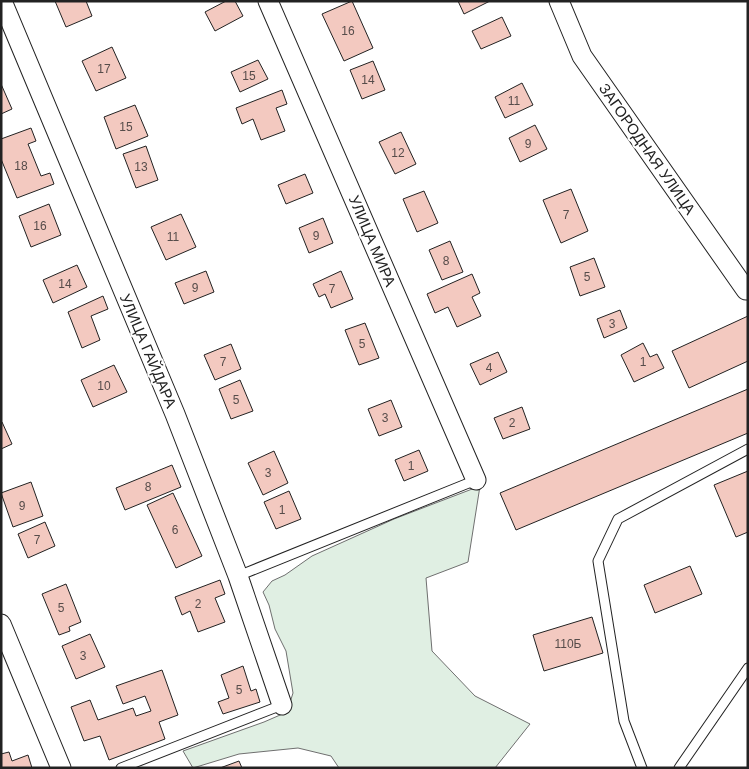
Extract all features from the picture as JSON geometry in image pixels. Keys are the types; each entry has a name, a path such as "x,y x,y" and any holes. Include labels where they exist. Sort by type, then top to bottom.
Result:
{"street":[{"name":"УЛИЦА ГАЙДАРА","path":"2,1 175,414 238,576 282,705"},
{"name":"УЛИЦА МИРА","path":"268,1 476,480"},
{"name":"ЗАГОРОДНАЯ УЛИЦА","path":"559,1 582,56 747,290"},
{"path":"1,624 61,768"}],"lane":[{"path":"642,768 624,721 598,561 618,519 748,450"},
{"path":"238,576 476,480"},
{"path":"679,768 748,668"},
{"path":"121,768 282,705"}],"green space":[{"path":"480,486 468,562 426,578 432,651 475,696 530,724 495,768 339,768 331,756 298,748 239,754 193,768 183,751 287,712 293,693 286,651 275,629 269,605 263,592 272,581 285,575 312,556 394,519"}],"building":[{"path":"55,1 86,1 92,16 66,27"},
{"path":"226,1 235,1 243,16 215,31 205,12"},
{"path":"352,1 373,48 344,61 322,14"},
{"path":"458,1 490,1 464,14"},
{"path":"502,17 511,36 481,49 472,31"},
{"path":"112,47 126,78 96,91 82,61"},
{"path":"258,60 268,79 240,92 231,72"},
{"path":"373,61 385,90 362,99 350,70"},
{"path":"522,83 533,105 505,118 495,97"},
{"path":"1,84 12,109 1,114"},
{"path":"282,90 287,104 276,108 285,131 261,140 253,119 242,124 236,108"},
{"path":"135,105 148,136 116,149 104,117"},
{"path":"535,125 547,149 520,162 509,138"},
{"path":"31,128 36,141 28,144 41,176 50,173 54,184 17,198 1,159 1,139"},
{"path":"401,132 416,164 395,174 379,142"},
{"path":"146,146 158,180 136,188 123,154"},
{"path":"305,174 313,193 286,204 278,185"},
{"path":"571,189 588,231 561,243 543,200"},
{"path":"424,191 438,223 417,232 403,199"},
{"path":"49,204 61,235 31,247 19,216"},
{"path":"181,214 196,247 166,260 151,227"},
{"path":"323,218 333,243 309,253 299,228"},
{"path":"450,241 463,272 442,280 429,250"},
{"path":"594,258 605,287 580,296 570,267"},
{"path":"77,265 87,287 53,303 43,280"},
{"path":"206,271 214,292 184,304 175,283"},
{"path":"341,271 353,299 331,308 325,294 319,297 313,284"},
{"path":"472,274 480,293 472,297 481,316 457,327 448,307 435,313 427,294"},
{"path":"103,296 108,309 91,316 100,340 82,348 68,312"},
{"path":"620,310 627,328 604,338 597,319"},
{"path":"748,316 748,361 689,388 672,351"},
{"path":"365,323 379,358 359,365 345,330"},
{"path":"643,343 650,357 657,354 664,368 634,382 621,355"},
{"path":"231,344 241,369 215,380 204,355"},
{"path":"498,352 507,372 480,385 470,364"},
{"path":"114,365 127,392 93,407 81,380"},
{"path":"240,380 253,411 231,419 219,389"},
{"path":"748,389 748,433 516,530 500,493"},
{"path":"391,400 402,427 379,436 368,409"},
{"path":"522,407 530,429 503,439 494,418"},
{"path":"1,423 12,444 1,449"},
{"path":"419,450 428,471 404,481 395,460"},
{"path":"274,451 288,483 263,495 248,463"},
{"path":"172,465 181,487 125,510 116,488"},
{"path":"748,471 748,532 736,537 714,485"},
{"path":"31,482 43,516 13,527 1,493"},
{"path":"289,491 301,519 276,529 264,502"},
{"path":"173,493 202,556 176,568 147,505"},
{"path":"45,522 55,546 28,558 18,534"},
{"path":"690,566 702,594 655,613 644,585"},
{"path":"220,580 225,594 215,598 225,622 198,632 190,611 182,615 175,597"},
{"path":"66,584 81,622 69,627 70,631 59,635 42,594"},
{"path":"592,617 603,653 544,671 533,635"},
{"path":"90,634 105,667 76,679 62,646"},
{"path":"243,666 251,691 256,689 260,702 223,714 218,702 229,698 221,675"},
{"path":"162,670 178,715 159,722 165,739 109,760 100,736 84,741 71,707 90,700 98,720 133,708 136,716 151,711 145,696 123,704 116,686"},
{"path":"9,752 12,761 28,755 32,768 1,768 1,754"},
{"path":"239,761 242,768 220,768"}]}
